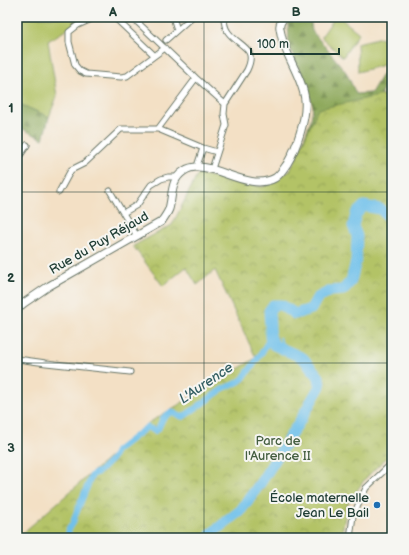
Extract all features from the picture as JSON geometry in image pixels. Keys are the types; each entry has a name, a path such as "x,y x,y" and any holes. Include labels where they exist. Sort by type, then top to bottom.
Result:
{"street":[{"path":"96,17 78,25 69,32 69,42 75,65 80,71 86,74 121,77 127,76 165,48"},
{"path":"114,17 154,55"},
{"path":"132,17 225,104"},
{"path":"173,17 177,30"},
{"path":"166,40 192,17"},
{"path":"212,170 226,125 224,114 225,104 250,65 251,59 248,49 227,31 224,17"},
{"path":"123,213 137,205 151,185 161,179 177,177 184,171 191,168 198,167 244,180 263,182 277,177 287,163 299,139 304,115 305,100 282,39 280,26 284,17"},
{"path":"158,129 196,78"},
{"path":"59,192 71,170 85,163 121,128 158,129 203,148 217,152"},
{"path":"17,160 27,145"},
{"path":"198,167 203,148"},
{"name":"Rue du Puy Réjaud","path":"17,309 49,286 161,222 169,208 177,177"},
{"path":"110,191 137,236"},
{"path":"17,359 130,372"},
{"path":"350,538 353,516 366,488 392,463"}],"green space":[{"path":"17,17 87,17 48,41 57,96 49,117 17,103"},
{"path":"290,17 310,17 312,31 346,72 356,94 371,93 384,71 392,68 392,71 364,127 362,142 352,136 354,125 347,128 341,142 349,153 338,179 325,187 328,199 338,208 321,227 310,263 296,272 291,304 284,301 283,285 276,273 270,269 245,268 228,248 234,229 247,213 255,199 236,186 267,189 290,175 311,120 313,106 289,45 288,20"},
{"path":"335,17 339,17 359,33 343,57 321,37"},
{"path":"382,37 387,64 358,72 357,43"},
{"name":"Parc de l'Aurence II","path":"392,93 392,452 365,479 347,505 341,538 17,538 150,422 256,358 215,270 197,285 186,267 163,286 133,246 172,225 198,174 263,187 290,171 318,109"},
{"path":"17,103 49,117 43,139 17,126"}],"waterway":[{"name":"L'Aurence","path":"209,538 212,533 241,510 261,482 320,386 319,377 303,358 274,345 270,336 269,311 273,305 281,305 295,314 311,309 317,298 330,291 343,290 351,281 356,261 357,236 353,226 356,214 364,206 380,209 392,220"},
{"name":"L'Aurence","path":"270,326 275,331"},
{"name":"L'Aurence","path":"66,538 92,475 100,471 112,459 116,451 147,427 155,431 158,429 163,418 171,412 183,417 222,389 244,378 260,356 270,336"},
{"path":"280,338 284,350"}],"place":[{"name":"École maternelle Jean Le Bail","path":"377,505"}]}
